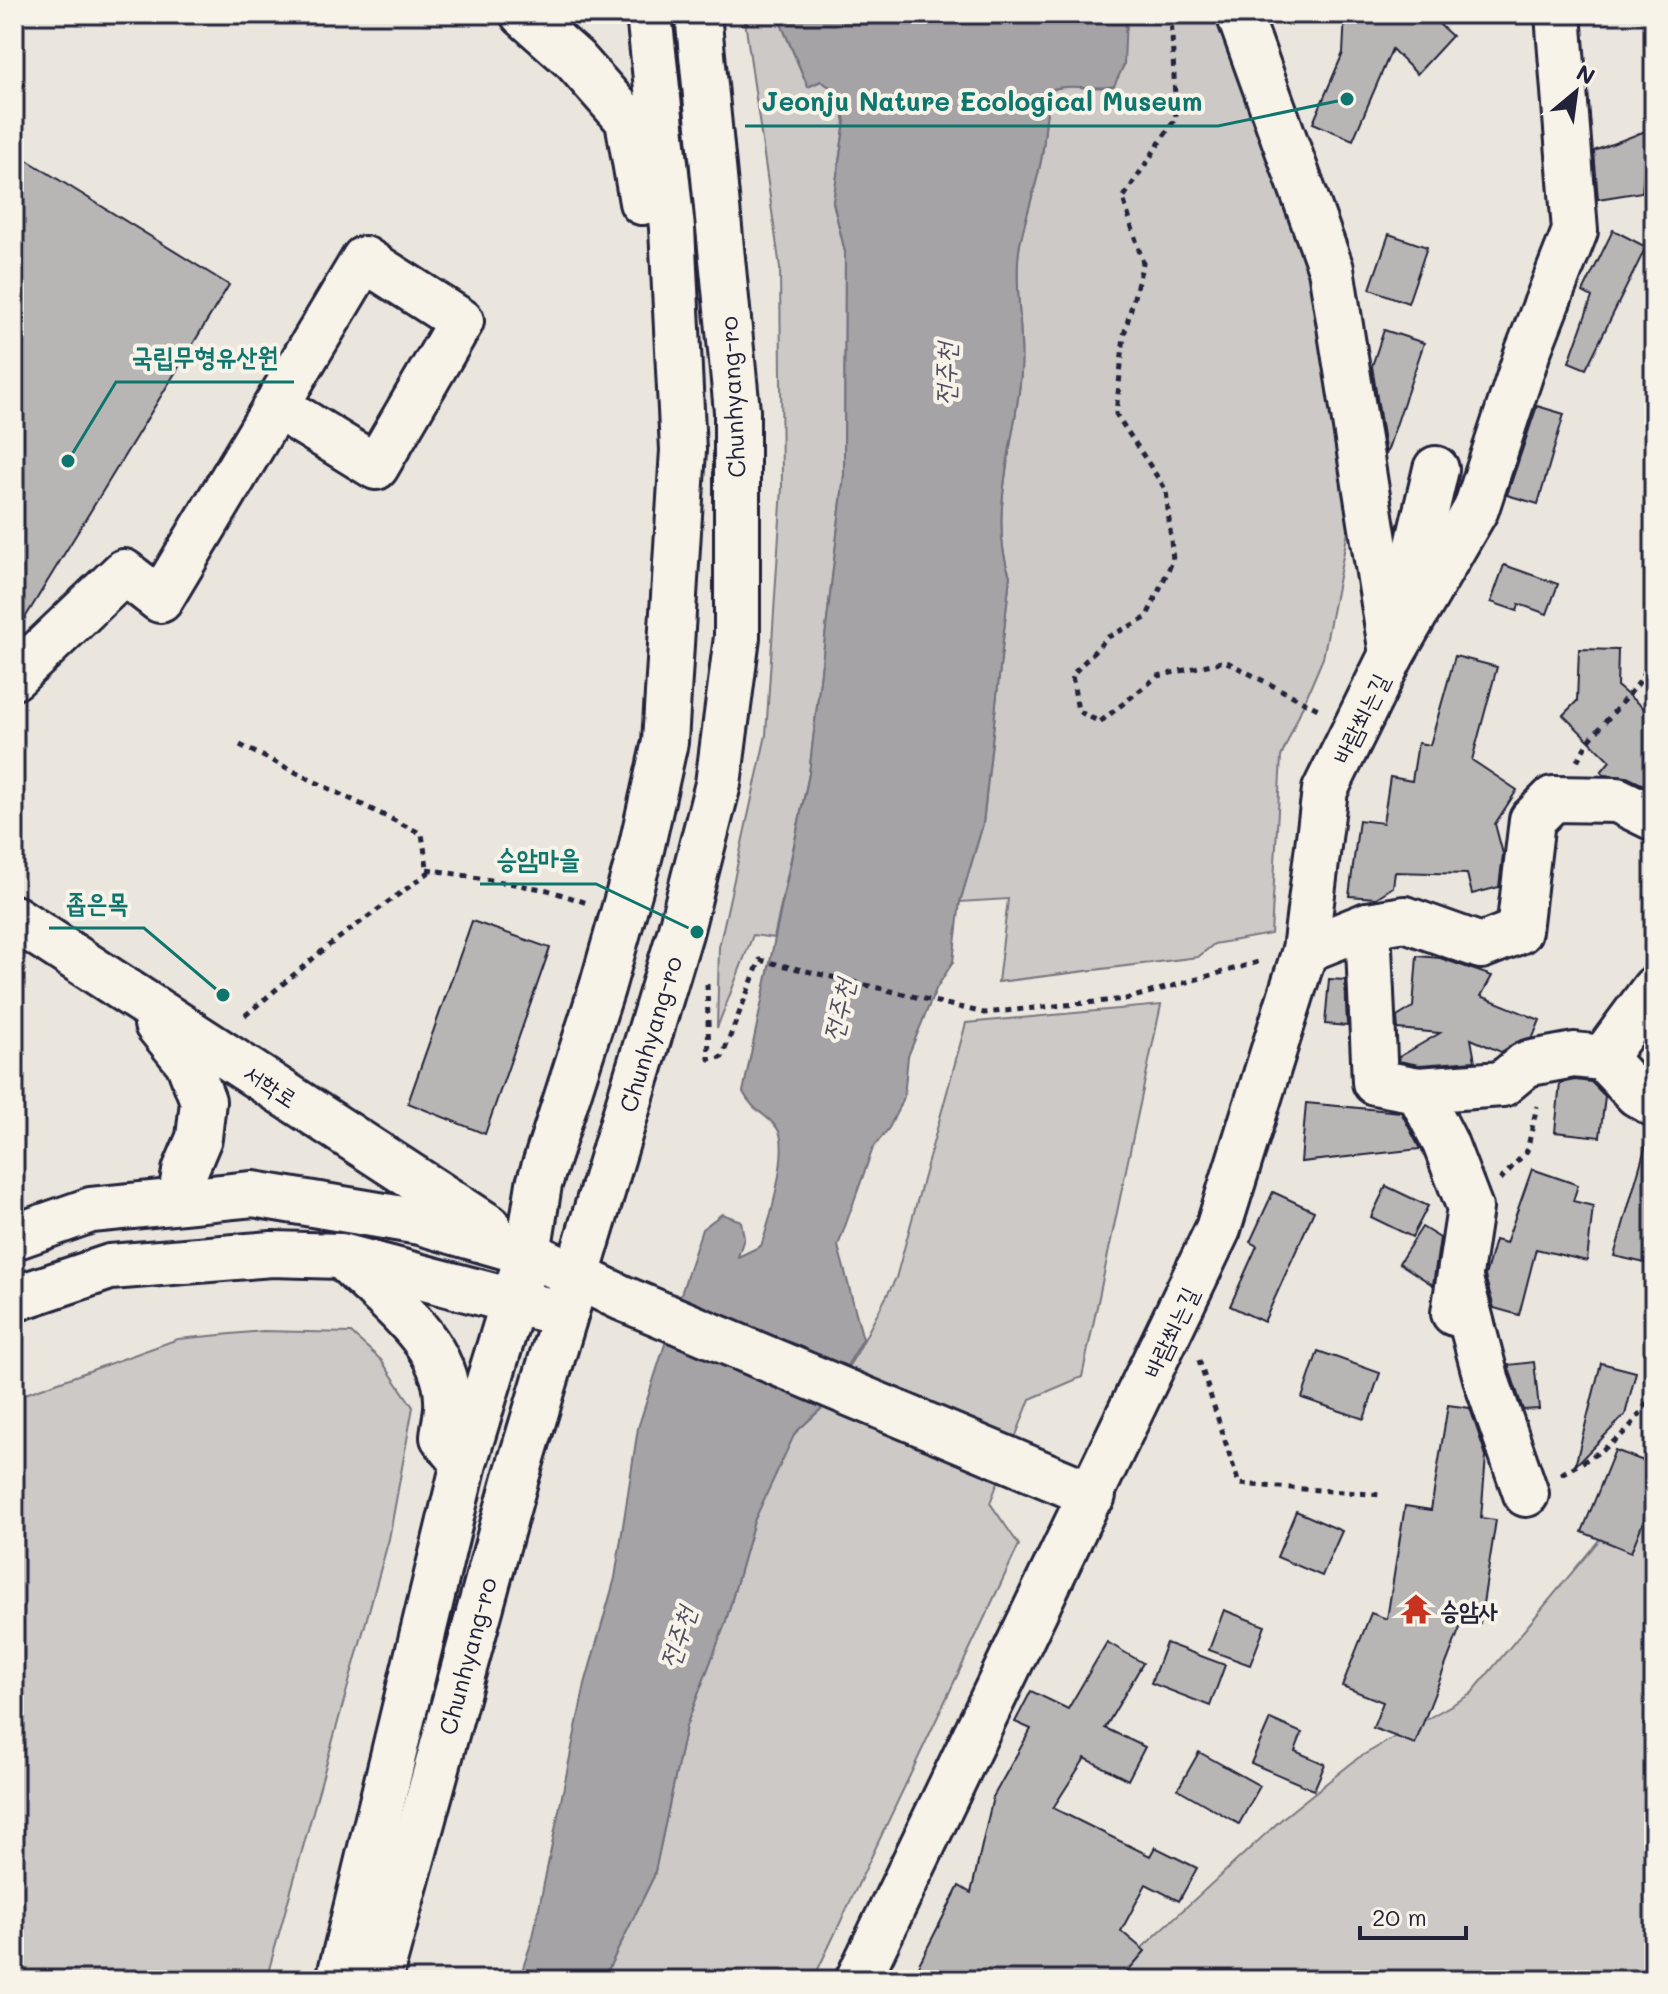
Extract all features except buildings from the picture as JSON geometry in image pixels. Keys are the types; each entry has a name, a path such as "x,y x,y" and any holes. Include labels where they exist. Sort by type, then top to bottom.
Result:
{"street":[{"path":"523,14 575,60 628,120 646,221 672,228"},
{"name":"Chunhyang-ro","path":"339,1980 464,1463 528,1253 539,1184 623,915 665,742 683,450 672,228 649,14"},
{"name":"Chunhyang-ro","path":"379,1980 515,1481 680,933 715,799 737,637 737,411 698,14"},
{"name":"바람쐬는길","path":"1239,14 1331,269 1392,654"},
{"name":"바람쐬는길","path":"858,1980 1218,1229 1305,950 1325,790 1392,654 1476,509 1528,351 1575,231 1558,14"},
{"path":"14,677 124,572 160,600 364,259 461,321 376,467 277,406"},
{"path":"1392,654 1436,469"},
{"path":"1305,950 1368,925 1405,919 1481,946 1519,931 1532,820 1553,799 1617,800 1652,814"},
{"name":"서학로","path":"14,918 528,1253"},
{"path":"1368,925 1375,1082 1418,1090 1502,1084 1526,1064 1574,1055 1603,1058 1637,1094 1654,1104"},
{"path":"1603,1058 1654,989"},
{"path":"133,995 188,1062 203,1101 199,1138 185,1171 180,1201"},
{"path":"1418,1090 1445,1143 1470,1208 1457,1295 1526,1494"},
{"path":"14,1237 91,1210 253,1194 420,1222 528,1253 571,1296"},
{"path":"14,1299 110,1267 262,1255 341,1256 515,1300 571,1296 622,1298 1033,1467 1093,1495"},
{"path":"341,1256 430,1347 442,1372 447,1400 443,1437 464,1463"}],"path":[{"path":"1171,14 1176,118 1123,198 1143,263 1124,335 1116,414 1166,490 1173,560 1146,618 1108,637 1072,675 1078,711 1100,722 1158,676 1225,661 1355,728"},
{"path":"1553,799 1588,742 1642,679 1654,631"},
{"path":"208,1044 328,946 428,873 422,834 240,745"},
{"path":"427,869 548,890 623,915"},
{"path":"707,982 709,1059 722,1057 760,960 984,1013 1126,999 1305,950"},
{"path":"1470,1208 1527,1151 1538,1100"},
{"path":"1182,1306 1239,1484 1383,1495"},
{"path":"1526,1494 1598,1453 1619,1437 1639,1420 1654,1390"}],"shaded area":[{"path":"744,14 777,14 808,87 821,81 840,94 845,122 833,202 845,252 844,475 809,774 774,938 753,935 717,1028 719,947 766,735 782,488 780,268"},
{"path":"1126,14 1225,14 1307,245 1328,368 1349,526 1323,658 1281,757 1271,934 1214,944 1198,957 998,982 1008,899 960,902 983,824 1010,576 1001,528 1005,476 1021,372 1018,258 1040,166 1052,90 1071,84 1093,90 1127,29"},
{"path":"1161,1005 1082,1377 1030,1399 990,1503 1019,1545 813,1980 603,1980 654,1876 686,1726 725,1624 754,1521 779,1460 795,1433 822,1408 857,1353 896,1278 966,1023"},
{"path":"263,1331 351,1333 381,1360 413,1407 389,1539 266,1980 14,1980 14,1398 178,1339"},
{"path":"1654,1474 1654,1980 1107,1980 1284,1817 1358,1758 1471,1694"}],"water":[{"name":"전주천","path":"777,14 1126,14 1124,65 1114,86 1053,89 1048,106 1040,166 1018,258 1021,372 1005,475 1001,528 1010,576 983,824 960,902 953,962 936,989 908,1056 904,1097 889,1128 873,1148 838,1246 863,1339 822,1408 795,1433 754,1521 725,1624 686,1726 654,1876 603,1980 519,1980 533,1937 585,1684 615,1578 638,1428 702,1229 722,1214 741,1221 744,1238 738,1257 761,1246 780,1167 781,1137 777,1128 743,1092 809,774 844,475 845,252 833,202 845,122 840,94 821,81 808,87"}],"place":[{"name":"Jeonju Nature Ecological Museum","path":"1347,99"},
{"name":"국립무형유산원","path":"68,461"},
{"name":"승암마을","path":"697,932"},
{"name":"좁은목","path":"223,995"},
{"name":"승암사","path":"1416,1609"}]}
